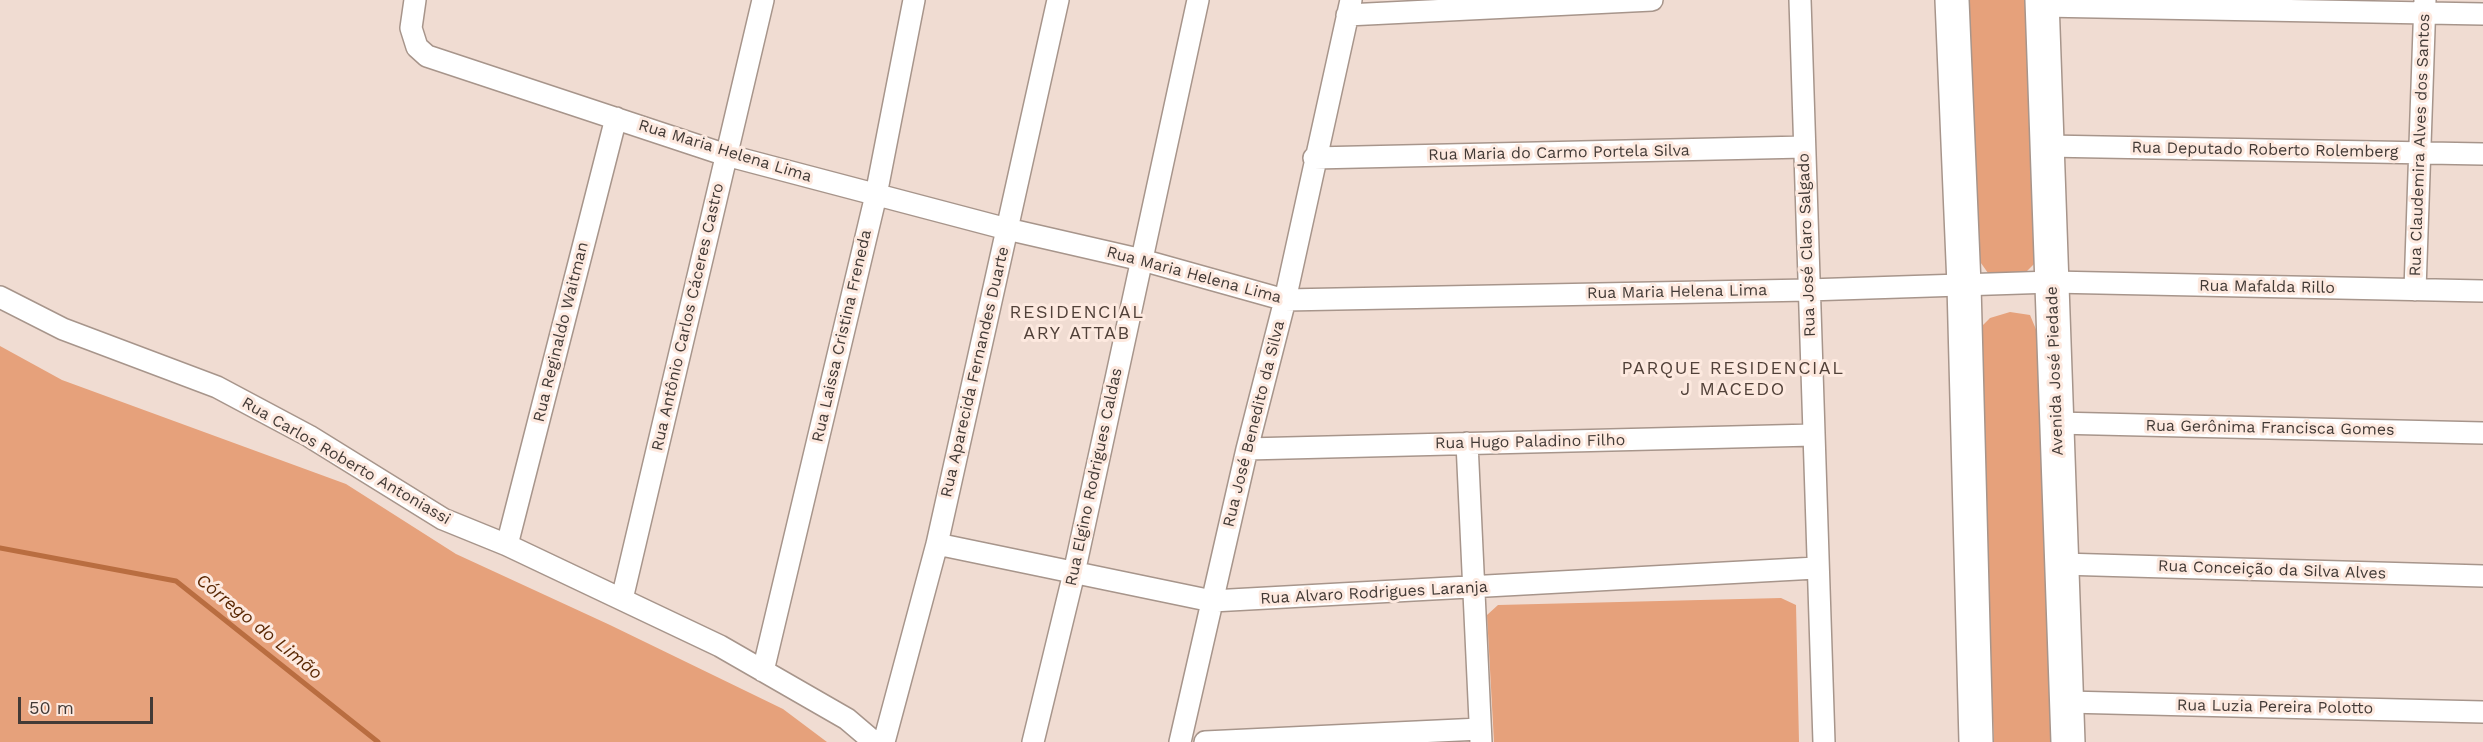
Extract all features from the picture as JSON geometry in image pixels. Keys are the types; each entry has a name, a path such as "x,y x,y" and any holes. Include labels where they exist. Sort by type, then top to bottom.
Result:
{"main road":[{"path":"1953,0 1964,285 1976,742"},
{"name":"Avenida José Piedade","path":"2042,3 2068,742"}],"street":[{"name":"Rua Maria Helena Lima","path":"415,0 411,28 417,47 427,56 726,155 1007,229 1142,260 1285,300 1808,290 2052,282"},
{"name":"Rua Antônio Carlos Cáceres Castro","path":"622,599 764,0"},
{"name":"Rua Laissa Cristina Freneda","path":"763,671 876,195 915,0"},
{"name":"Rua Aparecida Fernandes Duarte","path":"884,742 937,544 1058,0"},
{"name":"Rua Elgino Rodrigues Caldas","path":"1033,742 1074,573 1198,0"},
{"path":"1349,8 1652,0"},
{"name":"Rua José Claro Salgado","path":"1800,0 1816,568 1824,742"},
{"path":"2042,3 2425,6 2483,14"},
{"name":"Rua Claudemira Alves dos Santos","path":"2415,290 2425,6"},
{"name":"Rua José Benedito da Silva","path":"1180,742 1247,449 1285,300 1314,158 1349,8"},
{"name":"Rua Reginaldo Waitman","path":"507,546 616,118"},
{"name":"Rua Deputado Roberto Rolemberg","path":"2047,146 2483,154"},
{"name":"Rua Maria do Carmo Portela Silva","path":"1314,158 1804,147"},
{"name":"Rua Mafalda Rillo","path":"2052,282 2483,291"},
{"name":"Rua Carlos Roberto Antoniassi","path":"0,297 63,329 217,387 309,436 443,519 507,546 720,646 847,719 874,742"},
{"name":"Rua Gerônima Francisca Gomes","path":"2056,423 2483,433"},
{"name":"Rua Hugo Paladino Filho","path":"1247,449 1813,435"},
{"path":"1205,742 1480,736 1467,443"},
{"name":"Rua Alvaro Rodrigues Laranja","path":"937,544 1212,602 1816,568"},
{"name":"Rua Conceição da Silva Alves","path":"2061,564 2483,576"},
{"name":"Rua Luzia Pereira Polotto","path":"2067,702 2483,712"}],"shaded area":[{"path":"1966,0 2032,0 2038,260 2024,274 2007,279 1988,273 1976,256"},
{"path":"2010,312 2030,315 2040,339 2057,742 1994,742 1977,350 1979,329 1990,318"},
{"path":"0,346 62,380 346,484 456,554 610,625 783,709 827,742 0,742"},
{"path":"1781,598 1796,605 1799,742 1494,742 1487,615 1498,605"}],"waterway":[{"name":"Córrego do Limão","path":"0,548 176,581 378,742"}],"district":[{"name":"RESIDENCIAL ARY ATTAB","path":"1077,323"},
{"name":"PARQUE RESIDENCIAL J MACEDO","path":"1733,379"}]}
